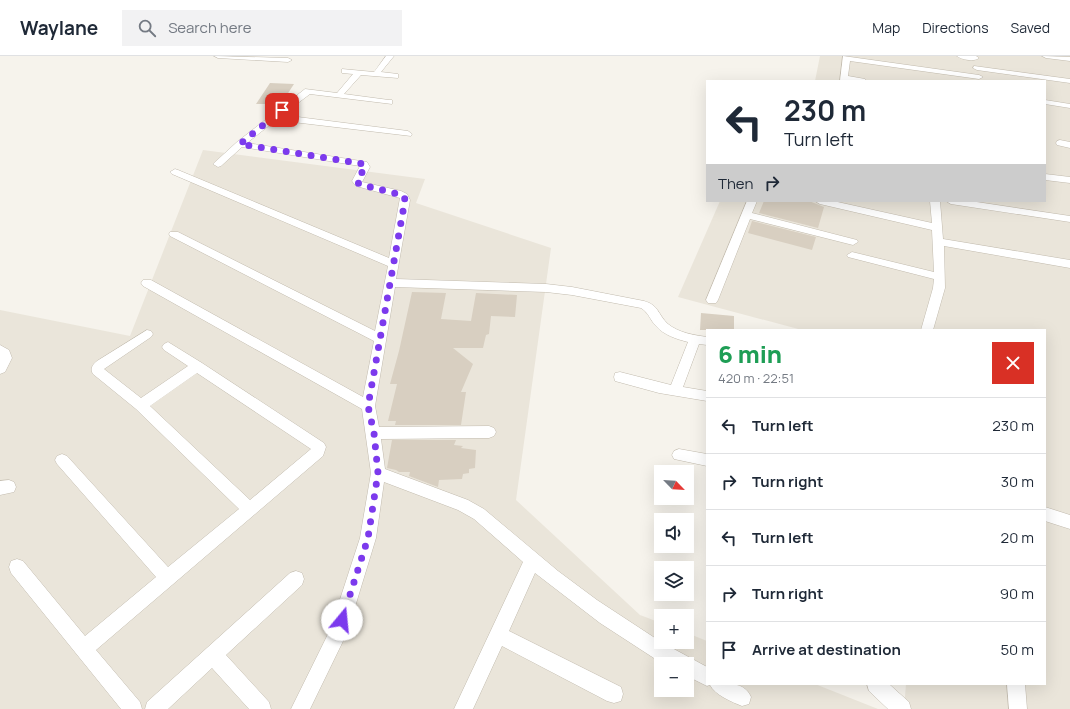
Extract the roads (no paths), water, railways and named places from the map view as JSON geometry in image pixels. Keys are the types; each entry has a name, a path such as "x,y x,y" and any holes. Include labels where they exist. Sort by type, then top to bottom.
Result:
{"street":[{"path":"218,56 288,60"},
{"path":"376,74 390,56"},
{"path":"844,80 846,57 980,79 975,57 961,56"},
{"path":"1046,56 1070,59"},
{"path":"977,68 1070,81"},
{"path":"345,70 395,76"},
{"path":"339,95 359,72"},
{"path":"218,164 240,144 308,91 389,102"},
{"path":"1046,102 1070,106"},
{"path":"274,117 408,134"},
{"path":"1060,143 1070,145"},
{"path":"240,144 364,164 365,167 357,181 359,184 404,196 405,200 368,406 374,433 378,473 368,538 338,633 300,709"},
{"path":"175,172 393,264"},
{"path":"1046,177 1070,180"},
{"path":"712,300 752,202"},
{"path":"824,202 938,228"},
{"path":"927,329 939,288 940,277 938,228 934,202"},
{"path":"959,202 1070,219"},
{"path":"746,215 853,242"},
{"path":"174,234 380,338"},
{"path":"939,242 1070,264"},
{"path":"852,255 940,277"},
{"path":"147,283 368,406"},
{"path":"390,283 512,286 572,291 644,305 652,308 659,322 664,327 701,340 675,391"},
{"path":"147,334 101,364 98,367 98,371 141,405 250,510"},
{"path":"84,648 318,452 319,448 168,347"},
{"path":"0,350 5,353 6,358 0,369"},
{"path":"141,405 198,366"},
{"path":"620,377 645,385 706,396"},
{"path":"374,433 489,432"},
{"path":"679,456 706,460"},
{"path":"62,460 168,579"},
{"path":"378,473 463,505 479,514 564,585 608,617 670,657"},
{"path":"1046,514 1070,522"},
{"path":"462,709 533,560"},
{"path":"17,567 133,709"},
{"path":"154,709 296,579"},
{"path":"498,635 614,694"},
{"path":"213,655 262,709"},
{"path":"694,670 706,676"},
{"path":"721,685 742,696"},
{"path":"877,685 902,709"},
{"path":"1016,685 1018,709"}]}
